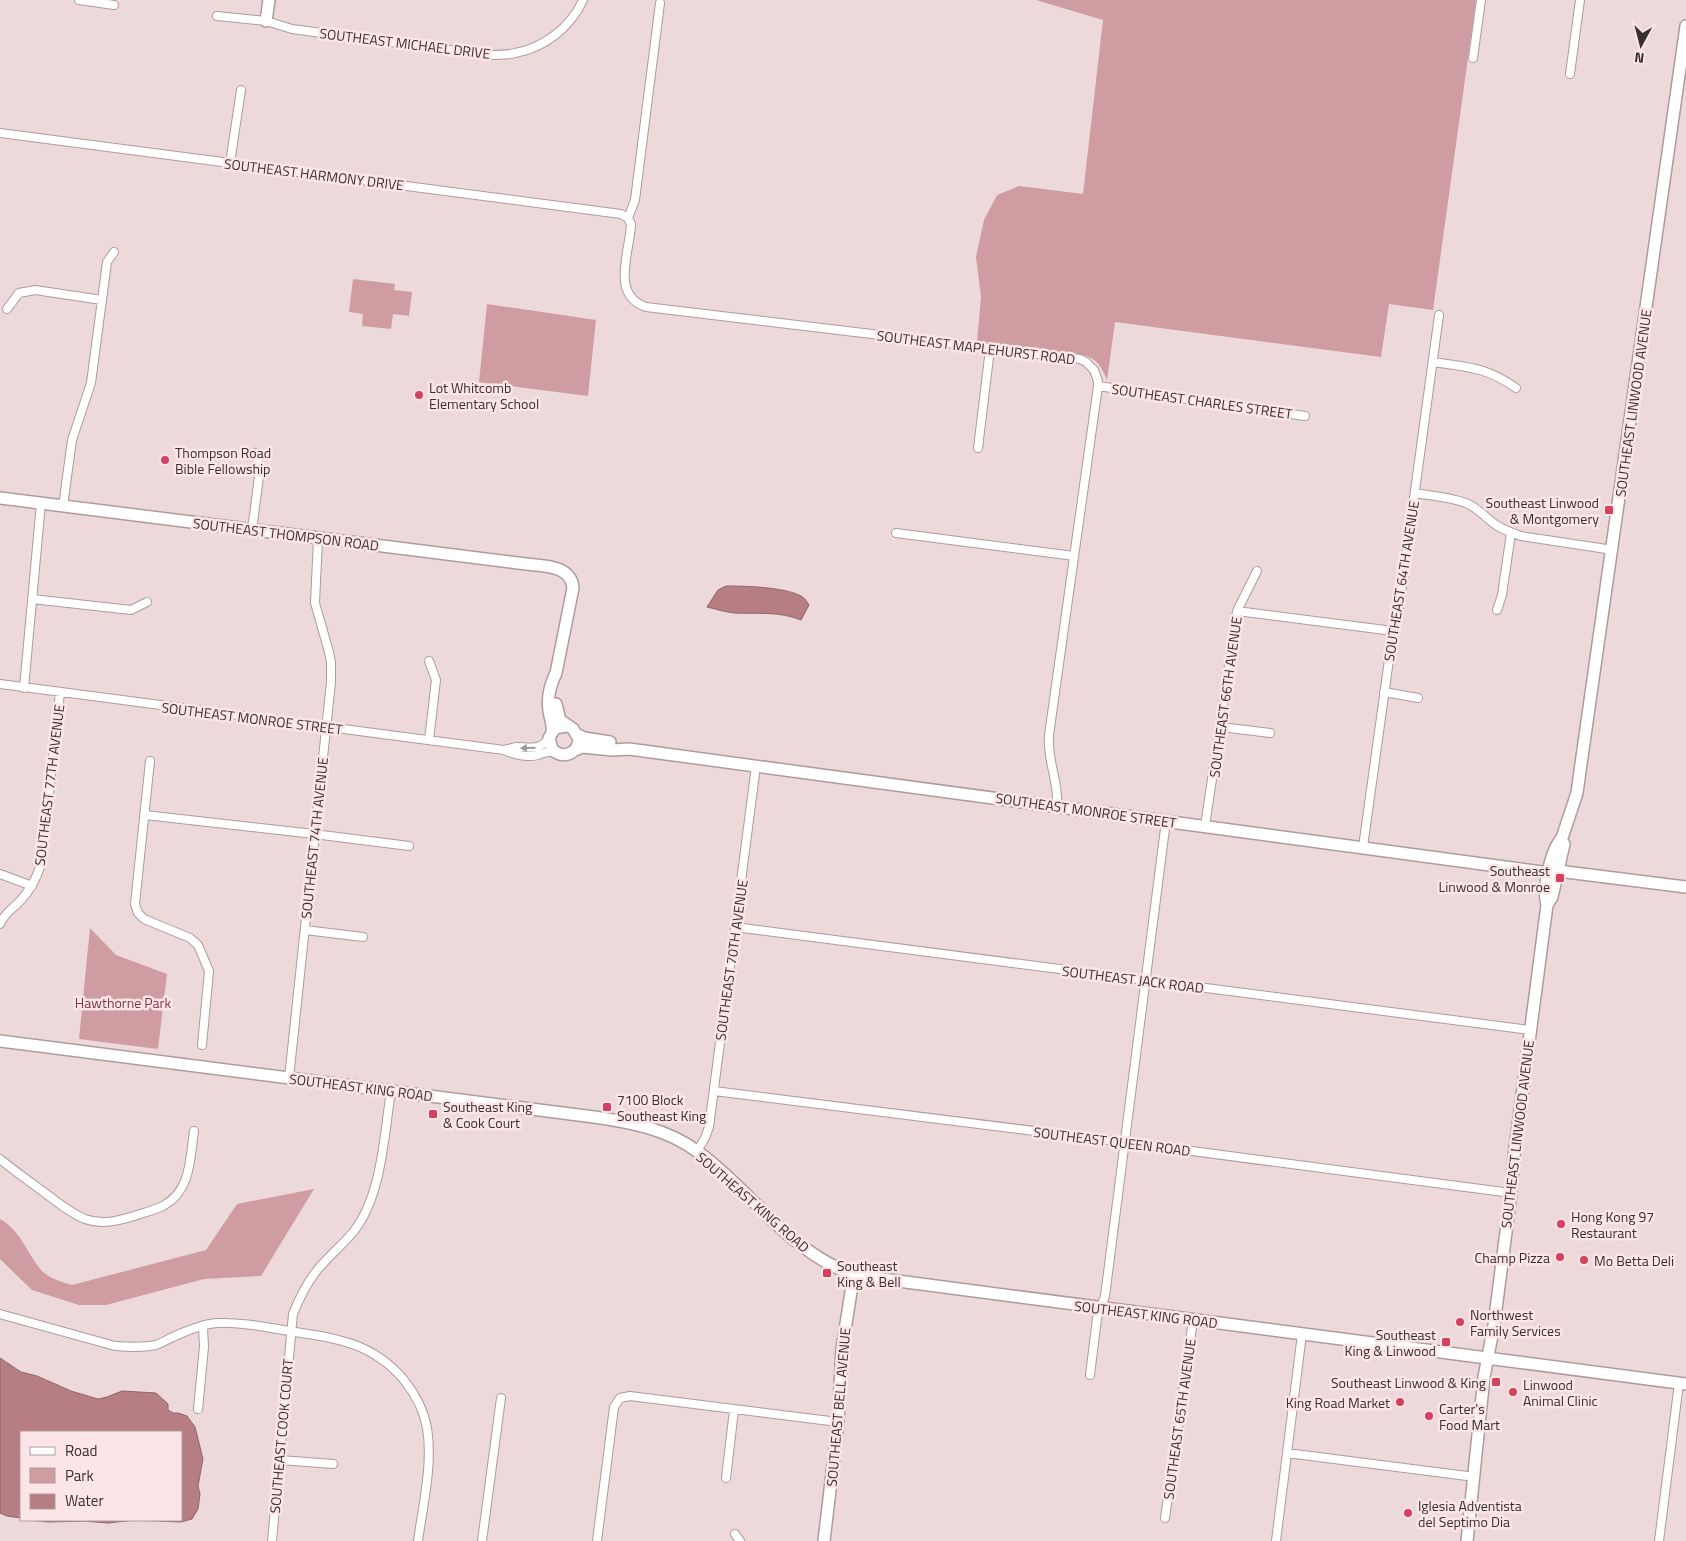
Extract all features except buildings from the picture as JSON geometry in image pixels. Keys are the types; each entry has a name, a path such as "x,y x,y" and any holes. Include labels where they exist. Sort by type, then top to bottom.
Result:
{"main road":[{"path":"266,21 269,0"},
{"name":"SOUTHEAST LINWOOD AVENUE","path":"1466,1541 1484,1377 1494,1325 1547,905 1544,897 1554,872 1558,843 1562,838 1577,792 1613,550 1686,26"},
{"name":"SOUTHEAST THOMPSON ROAD","path":"0,498 561,570 569,576 573,585 556,673"},
{"path":"556,673 558,684 556,708 560,720 578,735 578,743 575,750 565,755 554,752 550,746 549,698 551,683 556,673"},
{"path":"550,735 558,726 566,726"},
{"name":"SOUTHEAST MONROE STREET","path":"578,735 584,738 613,742 623,748"},
{"name":"SOUTHEAST MONROE STREET","path":"575,750 582,747 612,750 623,748 1362,847 1686,887"},
{"name":"SOUTHEAST KING ROAD","path":"0,1041 621,1120 669,1135 697,1151 719,1169 795,1241 826,1262 854,1273 876,1278 1682,1383"},
{"name":"SOUTHEAST BELL AVENUE","path":"824,1541 838,1422 842,1349 854,1273"}],"street":[{"path":"79,0 114,5"},
{"name":"SOUTHEAST MICHAEL DRIVE","path":"216,16 266,21 292,29 488,55 515,54 552,38 573,17 583,0"},
{"path":"1473,58 1481,0"},
{"path":"1570,74 1580,0"},
{"path":"628,218 635,200 660,3"},
{"path":"230,163 241,90"},
{"name":"SOUTHEAST HARMONY DRIVE","path":"0,133 616,213 628,218"},
{"name":"SOUTHEAST MAPLEHURST ROAD","path":"628,218 631,224 625,286 628,294 636,302 646,307 990,350 1080,359 1094,370 1098,386"},
{"path":"63,506 72,440 91,383 107,262 114,252"},
{"path":"7,309 19,293 35,290 102,300"},
{"name":"SOUTHEAST 64TH AVENUE","path":"1362,847 1393,631 1398,615 1439,315"},
{"path":"978,448 990,350"},
{"path":"1433,362 1481,369 1505,380 1516,388"},
{"path":"1057,806 1057,792 1051,769 1049,746 1098,386"},
{"name":"SOUTHEAST CHARLES STREET","path":"1098,386 1305,416"},
{"path":"252,530 260,469 255,453"},
{"path":"1415,493 1468,504 1478,509 1496,525 1511,533 1530,538 1613,550"},
{"path":"24,688 41,503"},
{"path":"896,533 1074,556"},
{"path":"1497,610 1502,595 1511,533"},
{"name":"SOUTHEAST 74TH AVENUE","path":"288,1078 331,682 331,662 315,603 318,539"},
{"name":"SOUTHEAST 66TH AVENUE","path":"1206,826 1236,612 1257,571"},
{"path":"32,599 131,610 147,602"},
{"path":"1236,612 1393,631"},
{"path":"429,662 436,680 429,740"},
{"name":"SOUTHEAST MONROE STREET","path":"0,684 504,750 523,756 554,752"},
{"path":"1384,692 1418,698"},
{"name":"SOUTHEAST 77TH AVENUE","path":"0,924 5,915 32,886 38,872 42,856 60,693"},
{"path":"1221,728 1270,733"},
{"name":"SOUTHEAST MONROE STREET","path":"504,750 515,747 536,747 544,744 550,735"},
{"path":"150,762 135,904 138,914 144,920 190,938 198,945 209,972 202,1045"},
{"name":"SOUTHEAST 70TH AVENUE","path":"697,1151 707,1133 714,1091 756,766"},
{"path":"145,815 409,846"},
{"path":"1090,1375 1096,1318 1104,1296 1166,821"},
{"path":"0,874 32,886"},
{"name":"SOUTHEAST JACK ROAD","path":"735,927 1530,1030"},
{"path":"305,930 363,937"},
{"name":"SOUTHEAST COOK COURT","path":"272,1541 293,1314 300,1296 315,1272 354,1230 371,1200 379,1168 391,1091"},
{"name":"SOUTHEAST QUEEN ROAD","path":"714,1091 1124,1142 1511,1194"},
{"path":"0,1159 71,1212 86,1219 100,1222 119,1221 161,1207 172,1201 179,1193 186,1182 194,1132"},
{"path":"0,1314 88,1340 134,1348 158,1344 202,1327 231,1323 334,1338 370,1351 392,1367 410,1387 421,1408 427,1427 429,1454 418,1541"},
{"name":"SOUTHEAST 65TH AVENUE","path":"1165,1518 1193,1320"},
{"path":"198,1410 204,1347 202,1327"},
{"path":"1276,1541 1302,1334"},
{"path":"1659,1541 1682,1383"},
{"path":"597,1541 614,1407 620,1398 630,1396 838,1422"},
{"path":"482,1541 501,1398"},
{"path":"726,1478 734,1410"},
{"path":"1288,1453 1474,1477"},
{"path":"280,1460 333,1464"},
{"path":"735,1534 740,1541"}],"green space":[{"path":"1036,0 1476,0 1433,310 1389,304 1381,357 1115,322 1107,380 1097,362 1079,354 977,342 981,297 976,257 984,220 997,195 1019,186 1083,194 1103,20"},
{"path":"353,279 395,284 394,290 412,292 409,316 393,314 391,329 362,326 363,314 349,312"},
{"path":"487,304 596,320 588,396 479,382"},
{"name":"Hawthorne Park","path":"90,928 116,955 167,974 158,1049 79,1039"},
{"path":"314,1189 261,1276 204,1279 106,1305 79,1305 32,1290 0,1259 0,1219 14,1230 43,1272 72,1285 206,1250 237,1204"}],"water":[{"path":"726,586 775,589 794,593 806,600 809,605 801,620 776,614 734,613 707,607 718,590"},
{"path":"0,1358 21,1372 37,1376 71,1391 98,1399 122,1391 156,1393 168,1404 168,1410 187,1416 195,1427 203,1459 198,1486 200,1494 198,1509 192,1519 181,1522 158,1521 182,1521 182,1431 20,1431 20,1518 0,1513"},
{"path":"40,1521 84,1521 48,1522"},
{"path":"84,1521 126,1521 108,1523"}],"place":[{"name":"Lot Whitcomb Elementary School","path":"419,395"},
{"name":"Thompson Road Bible Fellowship","path":"165,460"},
{"name":"Southeast Linwood & Montgomery","path":"1609,510"},
{"name":"Southeast Linwood & Monroe","path":"1560,878"},
{"name":"7100 Block Southeast King","path":"607,1107"},
{"name":"Southeast King & Cook Court","path":"433,1114"},
{"name":"Hong Kong 97 Restaurant","path":"1561,1224"},
{"name":"Champ Pizza","path":"1560,1257"},
{"name":"Mo Betta Deli","path":"1584,1260"},
{"name":"Southeast King & Bell","path":"827,1273"},
{"name":"Northwest Family Services","path":"1460,1322"},
{"name":"Southeast King & Linwood","path":"1446,1342"},
{"name":"Southeast Linwood & King","path":"1496,1382"},
{"name":"Linwood Animal Clinic","path":"1513,1392"},
{"name":"King Road Market","path":"1400,1402"},
{"name":"Carter's Food Mart","path":"1429,1416"},
{"name":"Iglesia Adventista del Septimo Dia","path":"1408,1513"}]}
